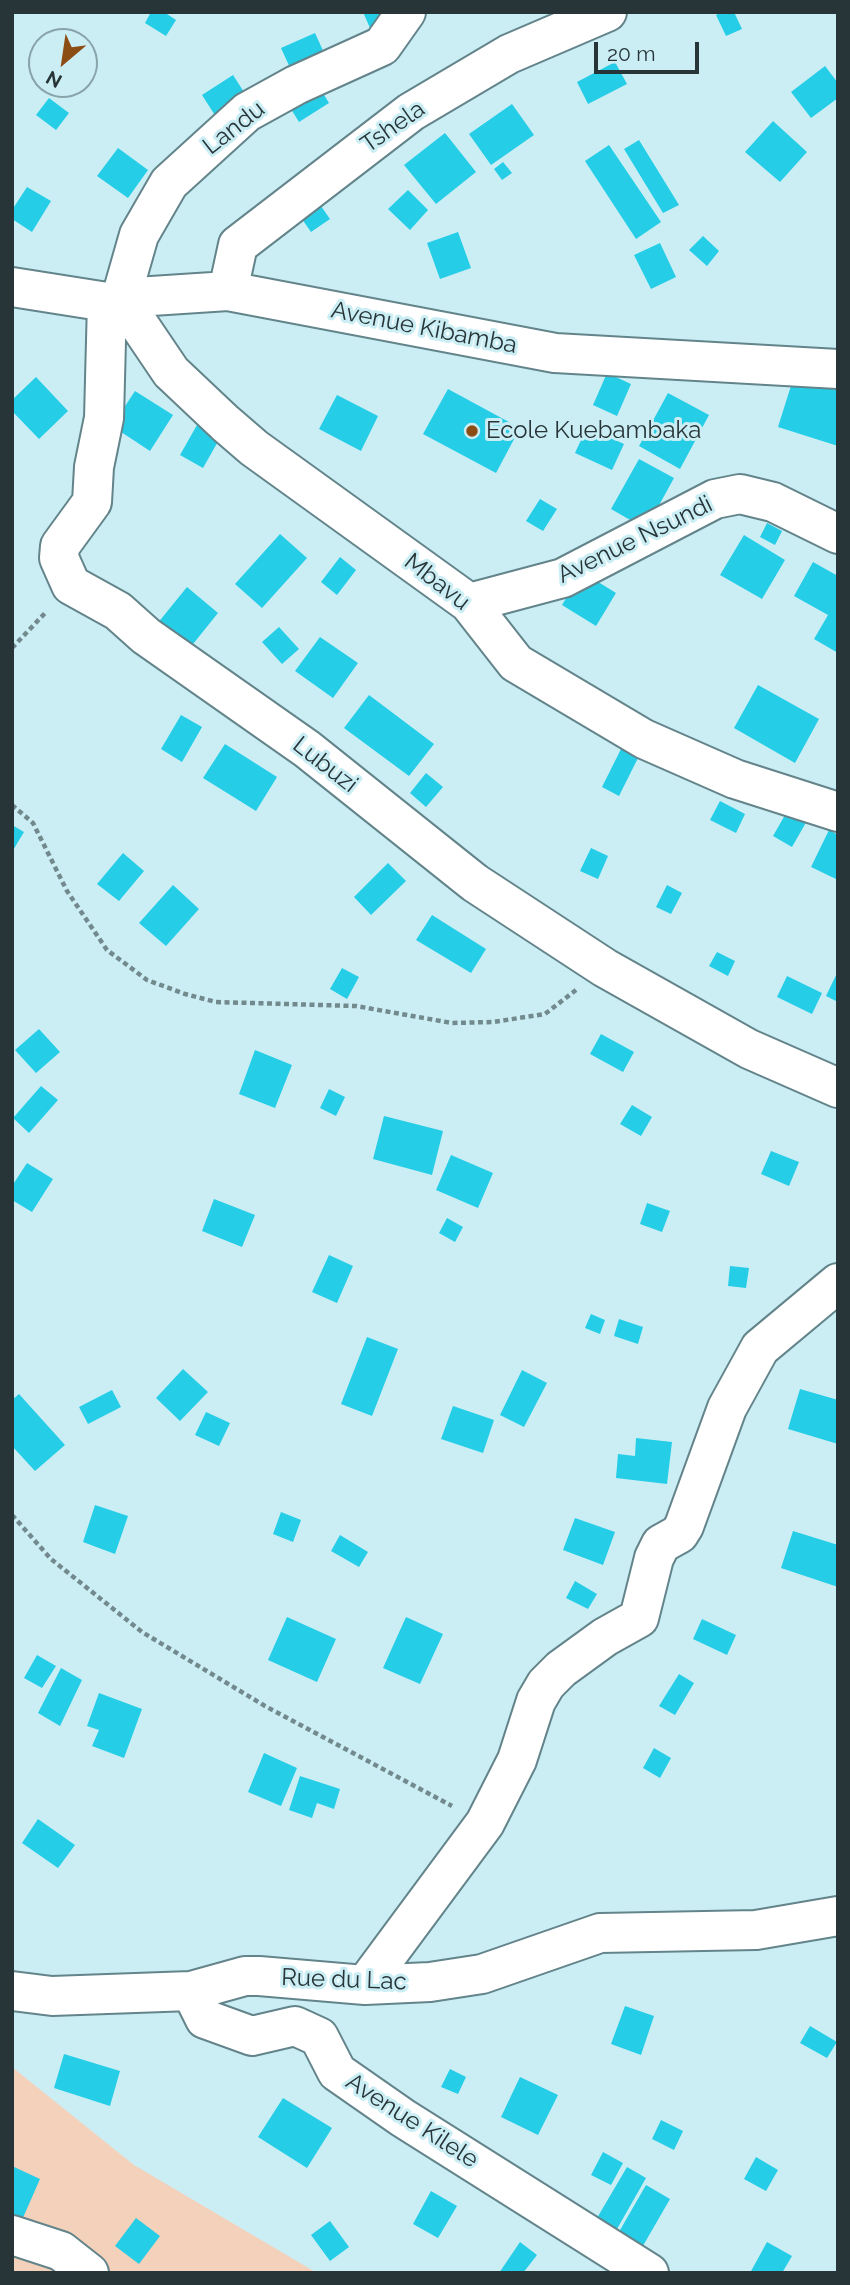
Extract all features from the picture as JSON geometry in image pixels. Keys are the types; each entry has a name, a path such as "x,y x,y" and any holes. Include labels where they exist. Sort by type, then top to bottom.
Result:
{"street":[{"name":"Landu","path":"114,300 139,235 169,183 247,112 296,85 382,46 405,12"},
{"name":"Tshela","path":"228,291 238,245 411,112 509,54 607,12"},
{"name":"Avenue Kibamba","path":"12,287 114,300 228,291 555,353 838,369"},
{"path":"71,584 60,558 60,546 92,502 94,467 104,418 114,300"},
{"name":"Mbavu","path":"114,300 170,372 225,424 254,449 469,603 516,663 644,739 735,779 838,812"},
{"name":"Avenue Nsundi","path":"469,603 563,578 715,499 740,494 773,502 838,534"},
{"name":"Lubuzi","path":"71,584 118,611 146,636 307,749 475,884 606,968 749,1049 838,1088"},
{"path":"365,1985 485,1823 517,1760 536,1700 546,1684 561,1669 605,1637 639,1618 654,1558 661,1544 678,1534 684,1526 727,1408 760,1348 838,1283"},
{"name":"Rue du Lac","path":"12,1991 52,1996 191,1991 259,1976 365,1985 430,1982 482,1974 600,1933 755,1930 838,1916"},
{"name":"Avenue Kilele","path":"191,1991 205,2018 252,2036 295,2026 319,2037 337,2072 402,2118 649,2273"},
{"path":"12,2235 61,2251 89,2273"}],"path":[{"path":"12,648 71,584"},
{"path":"12,805 33,823 67,891 107,950 147,980 195,997 216,1002 356,1006 452,1023 493,1022 545,1014 606,968"},
{"path":"12,1515 51,1559 142,1632 265,1706 485,1823"}],"shaded area":[{"path":"12,2067 134,2165 317,2273 12,2273"}],"building":[{"path":"151,12 164,12 176,20 166,36 145,23"},
{"path":"363,12 385,12 388,20 370,28"},
{"path":"734,12 742,29 726,36 716,15"},
{"path":"315,33 325,55 291,70 281,48"},
{"path":"615,62 627,84 588,104 577,82"},
{"path":"825,66 838,83 838,98 811,118 791,92"},
{"path":"233,75 249,100 218,120 202,95"},
{"path":"316,82 329,103 299,122 286,101"},
{"path":"49,98 69,113 56,130 36,115"},
{"path":"512,104 534,135 491,165 469,134"},
{"path":"773,121 807,152 780,182 745,152"},
{"path":"445,133 476,172 436,204 404,165"},
{"path":"639,140 679,205 663,213 624,149"},
{"path":"609,145 661,222 636,239 585,161"},
{"path":"118,148 148,170 128,198 97,176"},
{"path":"503,162 512,173 502,180 494,169"},
{"path":"27,187 51,201 32,232 12,219 12,210"},
{"path":"408,190 428,210 410,230 388,209"},
{"path":"314,196 330,219 311,232 295,209"},
{"path":"458,232 471,268 440,279 427,243"},
{"path":"703,236 719,251 707,266 689,250"},
{"path":"660,243 676,277 651,289 634,255"},
{"path":"607,373 631,384 617,416 593,405"},
{"path":"795,373 838,386 838,446 778,427"},
{"path":"36,377 68,411 39,439 12,411 12,400"},
{"name":"Ecole Kuebambaka","path":"448,389 520,428 496,473 423,434"},
{"path":"135,391 173,415 150,451 112,426"},
{"path":"668,393 709,415 680,469 639,446"},
{"path":"337,395 378,416 361,451 319,429"},
{"path":"197,425 220,438 203,468 180,455"},
{"path":"587,427 624,444 612,470 575,453"},
{"path":"639,459 674,478 646,529 611,509"},
{"path":"540,499 557,509 543,531 526,521"},
{"path":"767,523 782,531 775,545 760,537"},
{"path":"280,534 307,558 262,608 235,584"},
{"path":"744,535 785,560 762,599 720,575"},
{"path":"340,557 356,570 337,595 321,582"},
{"path":"813,562 838,576 838,653 814,639 828,615 794,596"},
{"path":"582,572 616,593 596,626 562,605"},
{"path":"187,587 218,613 189,649 157,624"},
{"path":"279,627 299,649 282,664 262,642"},
{"path":"320,637 358,663 333,698 295,671"},
{"path":"758,685 819,719 795,763 734,728"},
{"path":"369,695 434,744 409,776 344,728"},
{"path":"181,715 202,727 182,762 161,749"},
{"path":"627,737 644,746 619,796 602,787"},
{"path":"225,744 277,777 256,811 203,778"},
{"path":"426,773 443,787 426,807 410,793"},
{"path":"720,801 745,814 736,833 710,820"},
{"path":"789,808 808,819 792,847 773,836"},
{"path":"12,825 24,832 12,852"},
{"path":"829,830 838,835 838,880 811,867"},
{"path":"591,848 608,856 598,879 580,871"},
{"path":"123,853 144,871 119,901 97,884"},
{"path":"388,863 406,881 371,915 354,897"},
{"path":"173,885 199,909 166,946 139,923"},
{"path":"667,885 682,893 671,914 656,907"},
{"path":"432,915 486,949 471,973 416,940"},
{"path":"717,952 735,961 728,976 709,966"},
{"path":"342,968 359,977 347,999 330,989"},
{"path":"838,971 838,1002 826,996"},
{"path":"787,976 822,993 812,1014 777,997"},
{"path":"39,1029 60,1052 36,1073 15,1050"},
{"path":"601,1034 634,1052 623,1072 590,1054"},
{"path":"255,1050 292,1065 275,1108 239,1094"},
{"path":"41,1086 58,1100 29,1133 13,1118"},
{"path":"329,1089 345,1097 336,1116 320,1108"},
{"path":"632,1105 652,1117 641,1136 620,1124"},
{"path":"384,1116 443,1131 432,1175 373,1159"},
{"path":"771,1151 799,1162 789,1186 761,1174"},
{"path":"451,1155 493,1173 478,1208 436,1190"},
{"path":"27,1163 53,1179 32,1212 12,1200 12,1186"},
{"path":"214,1199 255,1215 242,1247 202,1231"},
{"path":"647,1203 670,1211 662,1232 640,1224"},
{"path":"447,1218 463,1227 455,1242 439,1233"},
{"path":"329,1255 353,1266 337,1303 312,1292"},
{"path":"730,1266 749,1268 746,1288 728,1286"},
{"path":"591,1314 605,1320 600,1334 585,1328"},
{"path":"619,1319 643,1327 638,1344 614,1336"},
{"path":"367,1337 398,1349 372,1416 341,1404"},
{"path":"183,1369 208,1392 180,1421 156,1398"},
{"path":"522,1370 547,1383 524,1427 500,1415"},
{"path":"800,1389 838,1400 838,1444 788,1429"},
{"path":"112,1390 121,1407 88,1424 79,1407"},
{"path":"19,1394 65,1445 35,1471 12,1446 12,1400"},
{"path":"453,1406 494,1420 483,1453 441,1439"},
{"path":"206,1412 230,1423 219,1446 195,1435"},
{"path":"636,1438 672,1442 667,1484 616,1478 618,1454 635,1456"},
{"path":"95,1505 128,1516 115,1554 83,1542"},
{"path":"281,1512 301,1520 293,1542 273,1534"},
{"path":"575,1518 615,1532 603,1565 563,1550"},
{"path":"793,1531 838,1545 838,1587 781,1568"},
{"path":"340,1535 368,1552 359,1567 331,1551"},
{"path":"575,1581 597,1594 588,1609 566,1598"},
{"path":"287,1617 336,1639 317,1682 268,1660"},
{"path":"406,1617 443,1634 420,1684 383,1668"},
{"path":"702,1619 736,1635 727,1655 693,1639"},
{"path":"37,1655 56,1666 42,1688 24,1678"},
{"path":"61,1668 82,1680 60,1726 38,1713"},
{"path":"679,1674 694,1683 675,1715 659,1706"},
{"path":"99,1693 142,1709 124,1758 92,1746 99,1730 87,1726"},
{"path":"654,1748 671,1758 660,1778 643,1768"},
{"path":"264,1753 297,1768 281,1806 248,1792"},
{"path":"300,1776 340,1789 334,1809 317,1803 312,1818 289,1810"},
{"path":"38,1819 75,1845 58,1868 22,1843"},
{"path":"625,2006 654,2016 641,2055 611,2044"},
{"path":"810,2026 837,2042 827,2058 800,2043"},
{"path":"64,2054 120,2071 110,2106 54,2088"},
{"path":"450,2069 466,2077 458,2094 441,2087"},
{"path":"520,2077 558,2095 538,2135 501,2117"},
{"path":"283,2098 332,2128 307,2168 258,2137"},
{"path":"661,2120 683,2131 674,2150 652,2139"},
{"path":"603,2152 623,2163 611,2185 591,2175"},
{"path":"756,2157 778,2170 766,2191 744,2179"},
{"path":"12,2166 40,2179 22,2220 12,2216"},
{"path":"627,2167 646,2178 617,2229 597,2218"},
{"path":"646,2185 670,2199 640,2251 616,2237"},
{"path":"431,2191 457,2206 438,2238 413,2224"},
{"path":"136,2218 160,2236 139,2264 115,2246"},
{"path":"330,2221 349,2247 330,2261 311,2235"},
{"path":"520,2242 537,2255 523,2273 499,2273"},
{"path":"767,2242 792,2256 782,2273 750,2273"}],"place":[{"name":"Ecole Kuebambaka","path":"472,431"}]}
